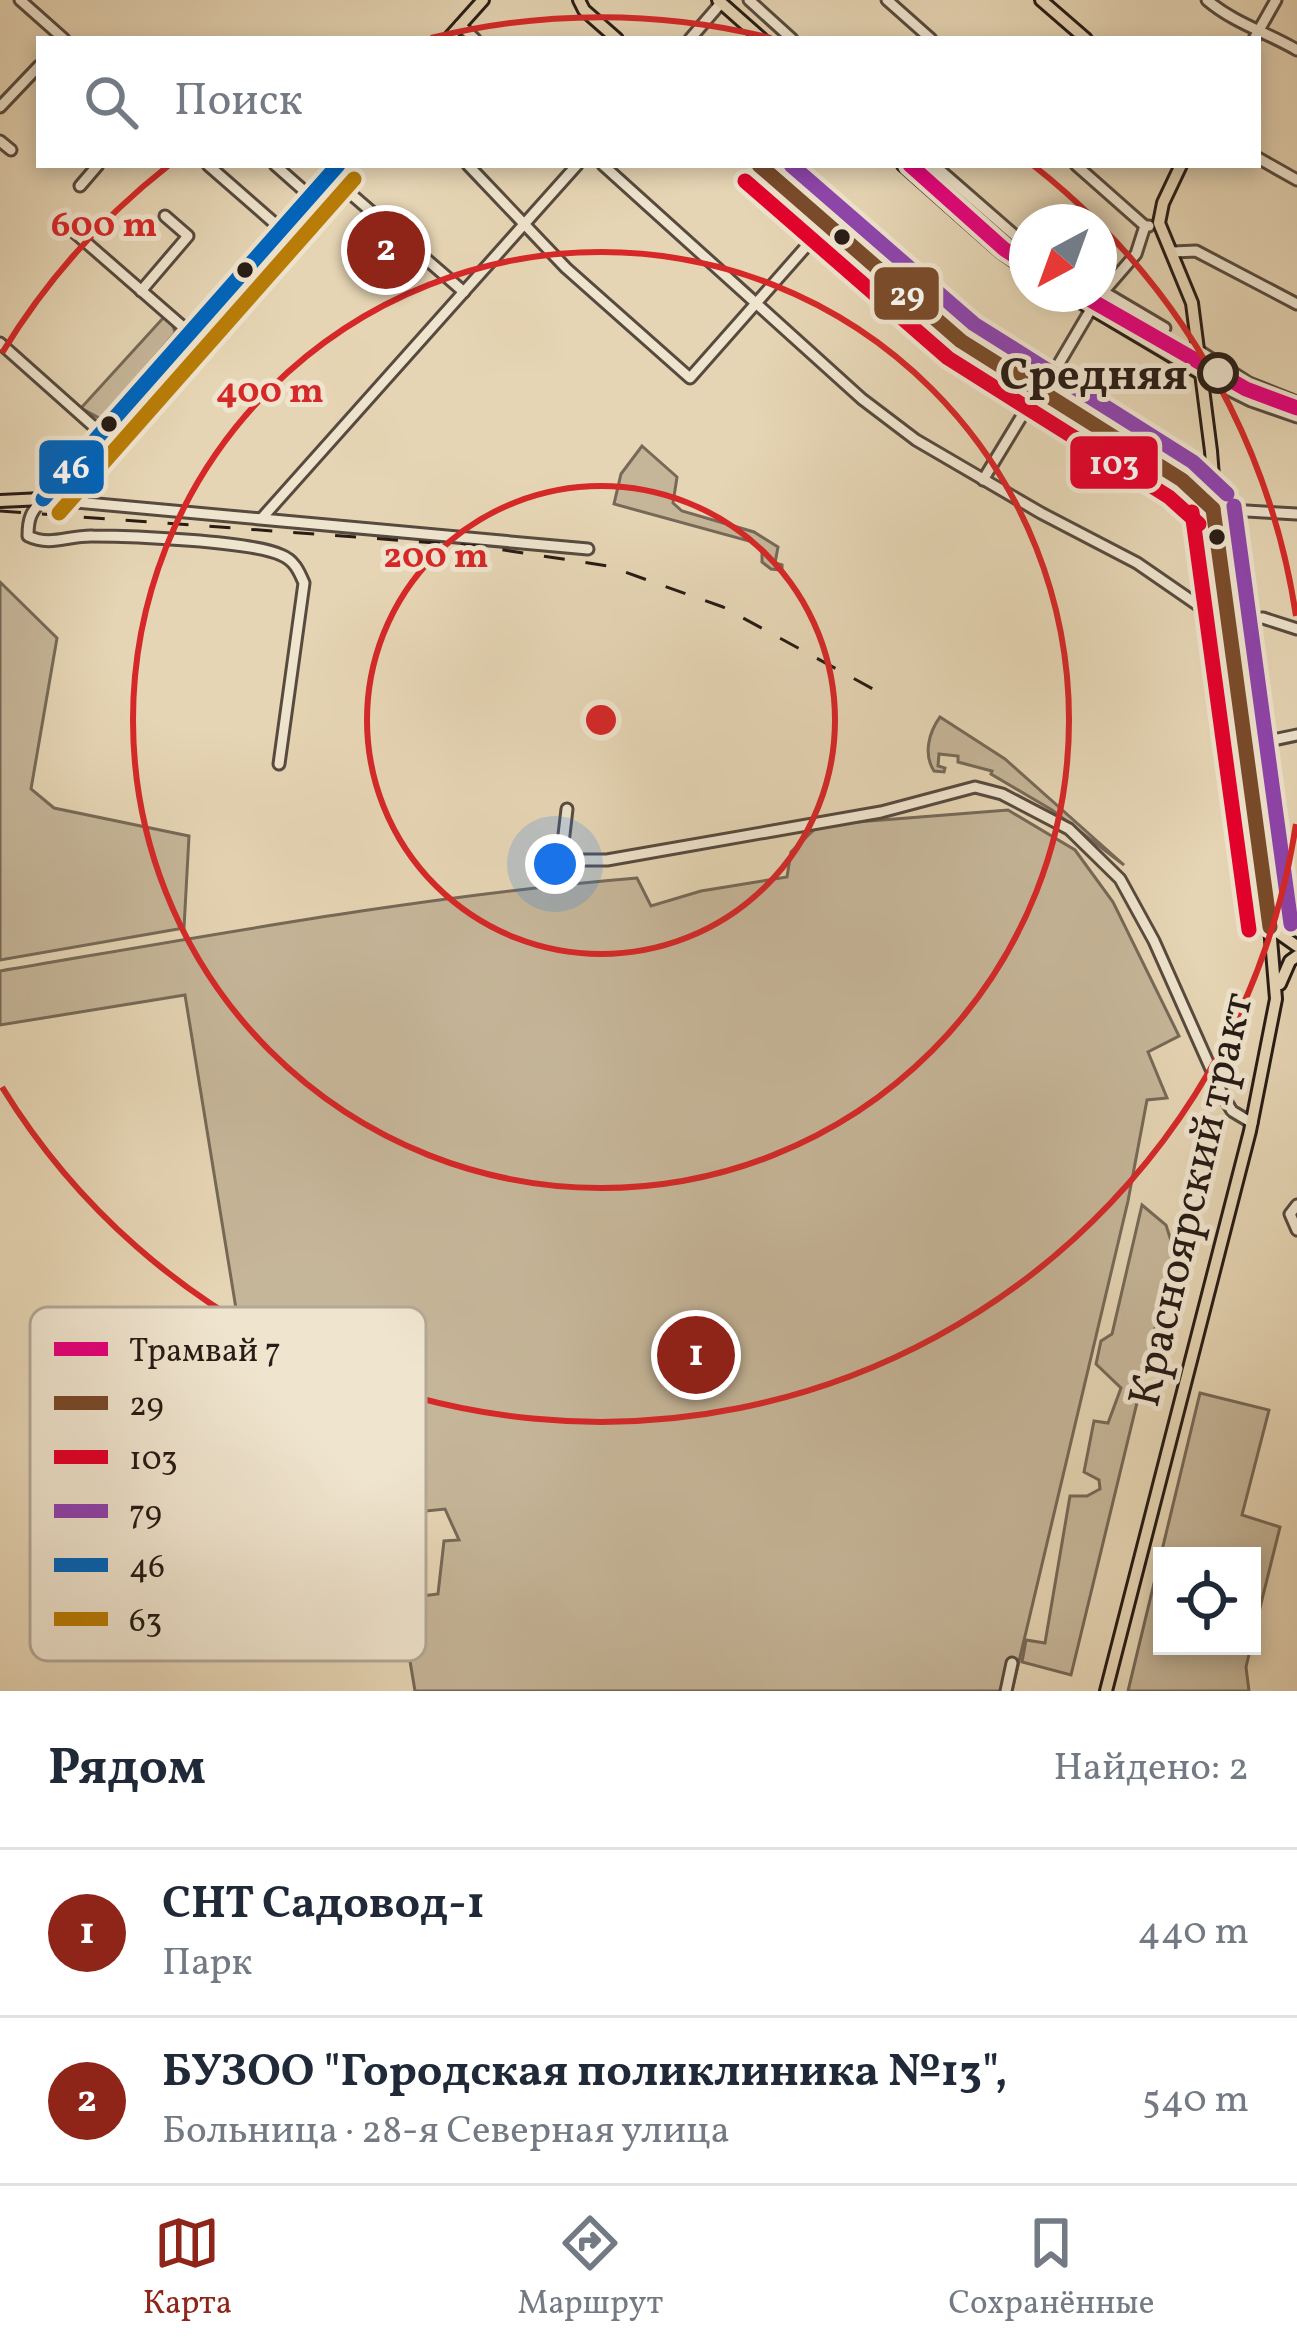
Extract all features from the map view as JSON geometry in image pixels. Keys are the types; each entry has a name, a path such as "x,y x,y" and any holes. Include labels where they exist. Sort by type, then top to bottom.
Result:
{"main road":[{"path":"451,36 483,0"},
{"path":"1041,0 1083,36"},
{"path":"720,2 759,36"},
{"path":"578,3 613,36"},
{"path":"762,168 929,317 1039,393 1182,480 1214,509"},
{"path":"906,168 1009,258"},
{"path":"1160,224 1163,203 1180,168"},
{"path":"0,500 43,499 333,170"},
{"name":"Красноярский тракт","path":"1106,1691 1252,1123 1276,999 1192,302 1160,224"},
{"path":"1098,312 1201,374"},
{"path":"1270,927 1297,946"},
{"path":"1276,999 1285,969 1297,956"}],"street":[{"path":"20,0 61,36"},
{"path":"748,0 789,36"},
{"path":"887,0 929,36"},
{"path":"1207,0 1231,20 1297,50"},
{"path":"1257,34 1276,0"},
{"path":"692,36 720,2"},
{"path":"460,25 472,36"},
{"path":"0,107 36,69"},
{"path":"0,82 13,94"},
{"path":"0,141 11,150"},
{"path":"1261,160 1297,180"},
{"path":"80,186 95,168"},
{"path":"211,168 281,229"},
{"path":"278,168 310,196"},
{"path":"471,168 566,268 690,378 826,224"},
{"path":"262,518 574,168"},
{"path":"607,168 862,399 916,440 1137,563 1208,612"},
{"path":"784,187 800,168"},
{"path":"937,168 1009,230"},
{"path":"1079,168 1145,226 1160,224"},
{"path":"333,170 464,292"},
{"path":"141,291 188,236 165,216"},
{"path":"66,225 190,333"},
{"path":"1117,274 1136,254 1145,226"},
{"path":"1173,252 1196,251 1297,304"},
{"path":"1117,300 1165,328"},
{"path":"983,480 1077,338 1089,312"},
{"path":"0,343 101,433"},
{"path":"1198,350 1249,383 1297,402"},
{"path":"1201,374 1251,401 1297,416"},
{"path":"279,764 304,583 297,567 282,555 253,548 87,535 40,541 28,536 29,514 43,499 588,548"},
{"path":"1214,509 1297,514"},
{"path":"1228,621 1263,617 1297,629"},
{"path":"1245,746 1297,735"},
{"path":"567,809 562,852 573,860 607,860 881,812 975,788 1002,794 1069,829 1120,879 1154,941 1222,1096 1232,1111 1252,1123"},
{"path":"1297,1205 1290,1214 1297,1230"},
{"path":"1006,1691 1012,1663"}],"shaded area":[{"path":"913,168 935,168 1009,231 1009,250"},
{"path":"164,317 175,333 101,419 81,408"},
{"path":"642,446 677,477 673,503 682,511 754,532 778,547 775,563 782,570 762,562 762,549 753,542 614,504 621,474"},
{"path":"0,582 57,638 31,789 54,808 189,836 184,928 0,960"},
{"path":"940,717 1005,759 1124,865 992,771 958,762 958,756 939,754 938,766 944,772 934,771 929,743"},
{"path":"1008,810 1075,850 1113,902 1179,1036 1148,1052 1167,1098 1147,1100 1128,1201 1012,1691 415,1691 410,1661 426,1661 426,1596 438,1594 444,1541 459,1540 445,1509 426,1511 426,1307 236,1307 185,995 0,1025 0,971 317,918 637,878 651,906 701,891 787,877 791,852 819,825"},
{"path":"1142,1205 1166,1225 1174,1250 1071,1675 1022,1662 1026,1640 1045,1643 1070,1496 1087,1496 1100,1489 1099,1480 1084,1472 1094,1421 1108,1423 1121,1388 1096,1364 1101,1341 1112,1334"},
{"path":"1200,1393 1269,1410 1242,1515 1280,1527 1261,1604 1261,1547 1163,1547"},
{"path":"1153,1588 1153,1655 1249,1655 1249,1691 1128,1691"}],"railway":[{"path":"0,511 478,546 608,566 723,607 884,695"}],"tram line":[{"name":"7","path":"913,168 1009,252"},
{"name":"7","path":"1111,312 1246,389 1297,408"}],"transit line":[{"name":"46","path":"43,499 335,168"},
{"name":"29","path":"762,168 961,341 1182,480 1213,509"},
{"name":"79","path":"794,168 974,324 1193,462 1227,494"},
{"name":"63","path":"59,513 354,179"},
{"name":"103","path":"745,181 948,358 1169,497 1199,524"},
{"name":"79","path":"1234,506 1291,924"},
{"name":"29","path":"1213,509 1270,927"},
{"name":"103","path":"1192,512 1249,930"}],"place":[{"name":"БУЗОО \"Городская поликлиника №13\",","path":"386,250"},
{"name":"Средняя","path":"1218,373"},
{"name":"СНТ Садовод-1","path":"696,1355"}]}
